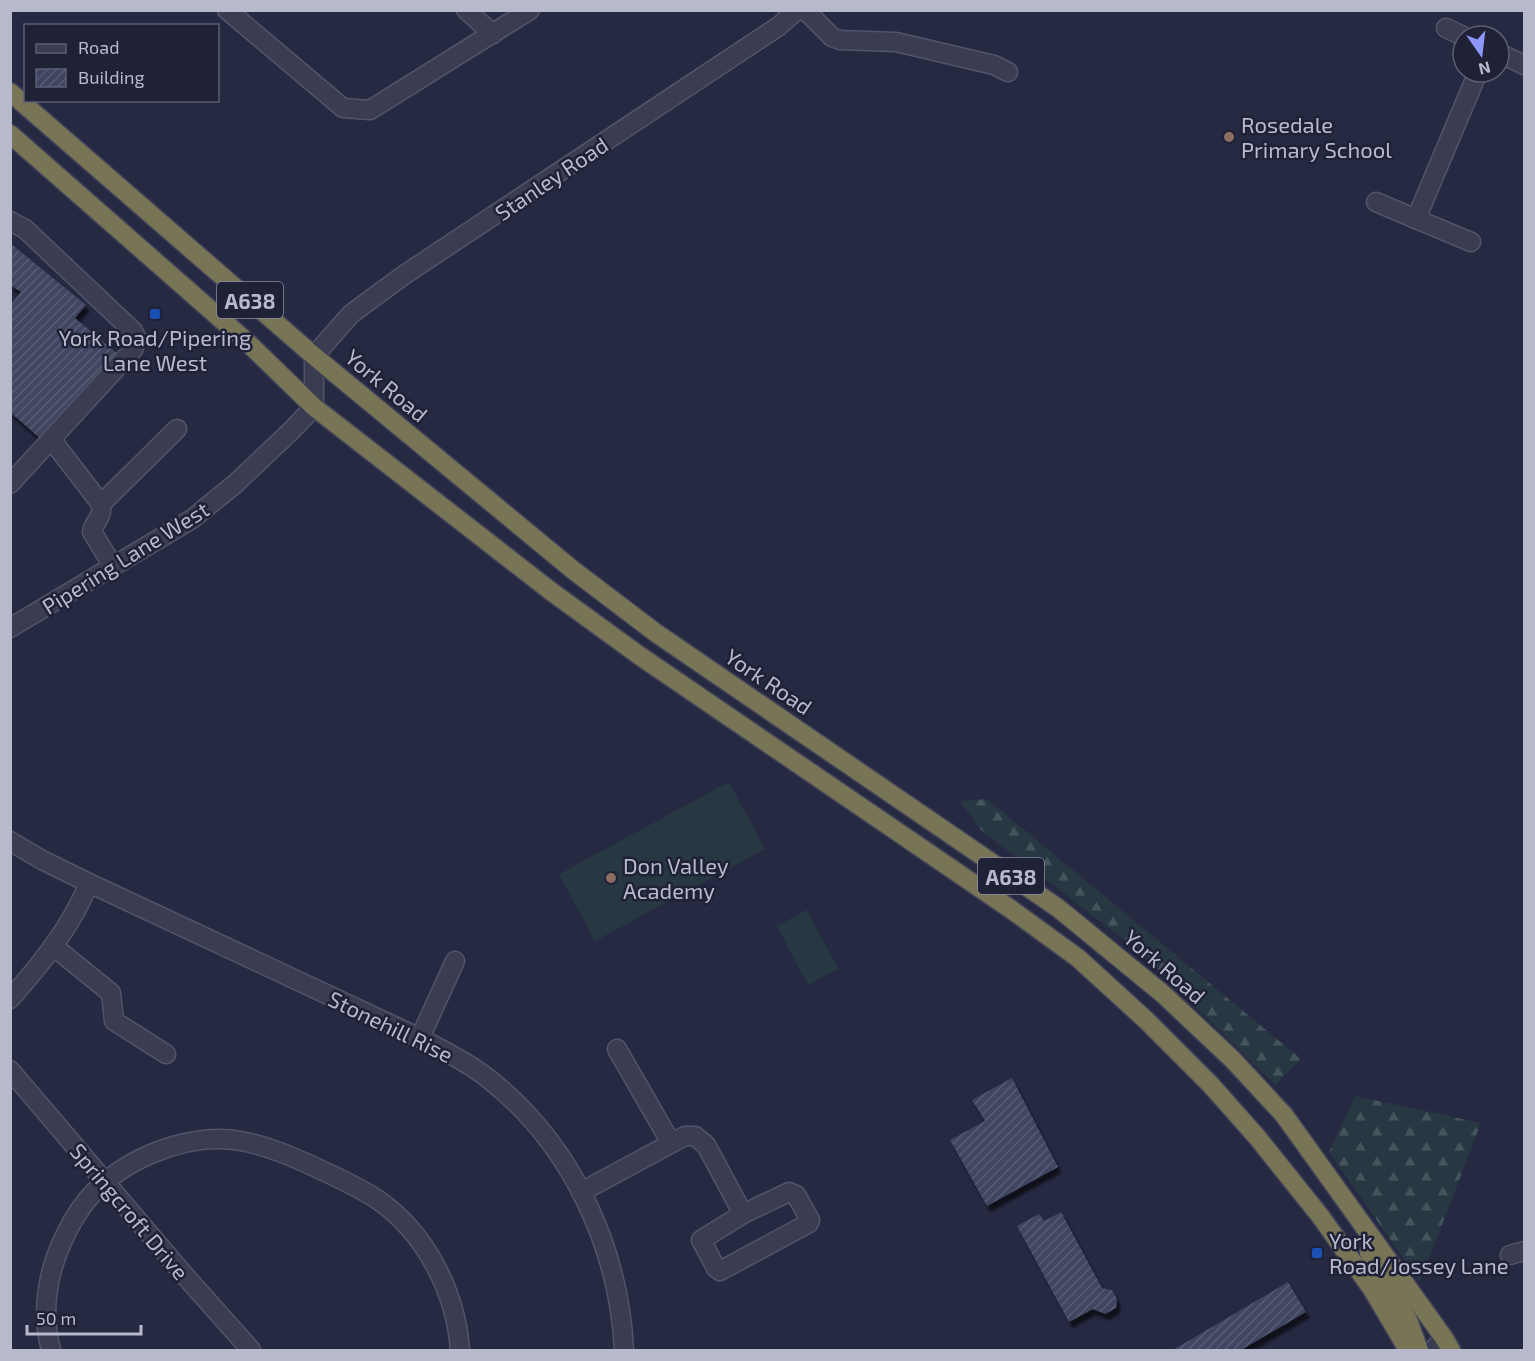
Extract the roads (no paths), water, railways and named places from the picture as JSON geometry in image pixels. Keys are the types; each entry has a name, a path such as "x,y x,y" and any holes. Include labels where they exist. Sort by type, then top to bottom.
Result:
{"highway":[{"name":"York Road","path":"10,92 315,356 573,570 656,633 1058,908 1163,994 1233,1060 1284,1115 1443,1346"},
{"name":"A638","path":"10,134 247,342 314,406 552,592 640,657 1012,910 1078,958 1147,1021 1210,1084 1257,1137 1372,1289 1408,1350"},
{"path":"1324,1173 1408,1320 1419,1350"}],"street":[{"path":"227,10 343,108 370,110 530,10"},
{"path":"466,10 493,34"},
{"name":"Stanley Road","path":"315,356 351,314 404,275 769,32 797,10"},
{"path":"805,10 832,37 840,40 896,42 994,65 1008,72"},
{"path":"1446,28 1451,30"},
{"path":"1416,219 1473,84"},
{"path":"1376,202 1471,242"},
{"path":"10,221 34,236 133,331 137,339 133,350 10,484"},
{"path":"314,406 315,356"},
{"name":"Pipering Lane West","path":"10,628 192,519 235,484 314,406"},
{"path":"101,504 177,429"},
{"path":"51,439 101,504 102,515 93,526 92,532 113,566"},
{"name":"Stonehill Rise","path":"10,840 42,860 89,883 420,1038 489,1079 516,1102 561,1156 595,1220 614,1276 622,1317 624,1350"},
{"path":"10,999 53,946 78,909 89,883"},
{"path":"53,946 111,993 114,1021 166,1054"},
{"path":"420,1038 455,961"},
{"path":"617,1049 671,1143"},
{"name":"Springcroft Drive","path":"10,1070 251,1350"},
{"path":"581,1192 685,1136 695,1136 706,1145 743,1214"},
{"path":"51,1350 46,1318 48,1286 55,1257 81,1207 106,1181 134,1162 159,1150 214,1139 238,1140 268,1148 321,1170 379,1200 418,1238 441,1277 459,1333 460,1350"},
{"path":"789,1192 796,1195 810,1220 809,1223 720,1270 716,1268 701,1240 743,1214 789,1192"}],"place":[{"name":"Rosedale Primary School","path":"1229,137"},
{"name":"York Road/Pipering Lane West","path":"155,314"},
{"name":"Don Valley Academy","path":"611,878"},
{"name":"York Road/Jossey Lane","path":"1317,1253"}]}
